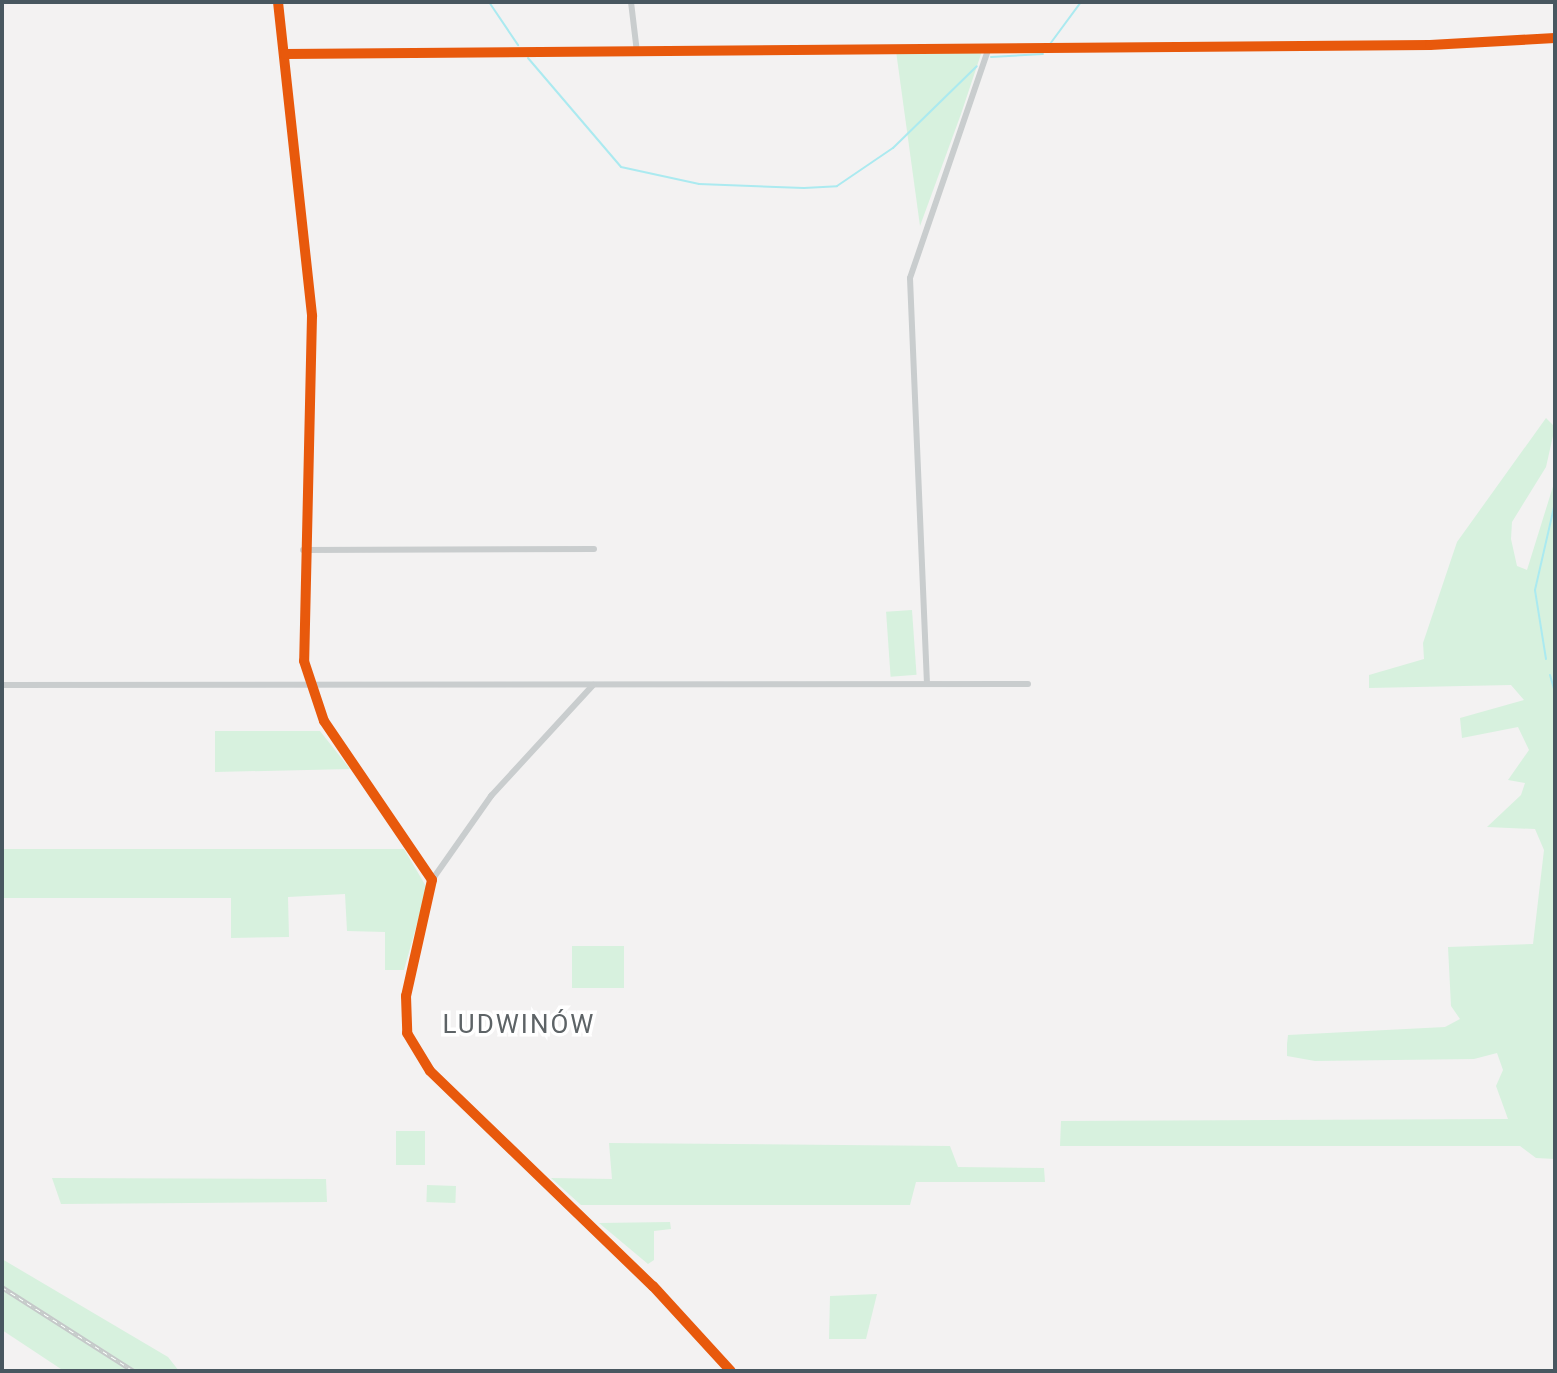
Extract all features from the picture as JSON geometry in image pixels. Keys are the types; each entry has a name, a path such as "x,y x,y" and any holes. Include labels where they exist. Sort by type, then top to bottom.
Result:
{"street":[{"path":"278,2 312,316 301,633 309,686 333,736 432,880"},
{"path":"631,2 638,52"},
{"path":"285,54 1518,44 1555,38"},
{"path":"927,684 910,278 988,50"},
{"path":"303,550 594,549"},
{"path":"2,685 1028,684"},
{"path":"593,685 485,803 432,880 404,1007 415,1051 653,1286 731,1371"}],"green space":[{"path":"983,48 961,114 920,226 896,51"},
{"path":"1546,418 1555,427 1546,467 1512,522 1511,539 1517,566 1527,570 1555,480 1555,1159 1536,1158 1520,1146 1060,1146 1061,1121 1508,1119 1496,1086 1503,1070 1497,1053 1474,1059 1315,1061 1287,1056 1287,1044 1288,1035 1445,1027 1460,1019 1451,1006 1448,947 1533,944 1544,850 1535,829 1487,827 1521,795 1525,783 1508,780 1529,750 1518,727 1462,738 1460,718 1524,700 1511,685 1369,688 1369,675 1424,659 1423,643 1457,542"},
{"path":"912,610 917,675 891,677 886,612"},
{"path":"215,731 320,731 350,769 215,772"},
{"path":"2,849 404,849 427,888 404,970 385,970 385,932 347,931 345,894 288,897 289,937 231,938 231,898 2,898"},
{"path":"572,946 624,946 624,988 572,988"},
{"path":"396,1131 425,1131 425,1165 396,1165"},
{"path":"609,1143 950,1146 958,1167 1044,1168 1045,1182 916,1182 910,1205 581,1205 551,1178 612,1179"},
{"path":"52,1178 326,1179 327,1202 61,1204"},
{"path":"427,1185 456,1186 455,1203 426,1202"},
{"path":"670,1222 671,1229 654,1231 654,1260 648,1264 599,1223"},
{"path":"2,1259 168,1357 179,1371 64,1371 2,1330"},
{"path":"877,1294 866,1339 829,1339 830,1296"}],"waterway":[{"path":"489,2 518,45"},
{"path":"1050,44 1081,2"},
{"path":"991,57 1043,54"},
{"path":"528,58 621,167 699,184 804,188 837,186 893,148 977,66"},
{"path":"1546,659 1535,590 1555,503"},
{"path":"1550,675 1555,692"}],"railway":[{"path":"2,1287 134,1371"}],"cycle path":[{"path":"278,2 312,316 304,661 324,721 432,880 406,996 407,1033 430,1071 653,1286 731,1371"},
{"path":"285,54 1430,45 1555,38"}],"district":[{"name":"LUDWINÓW","path":"519,1025"}]}
